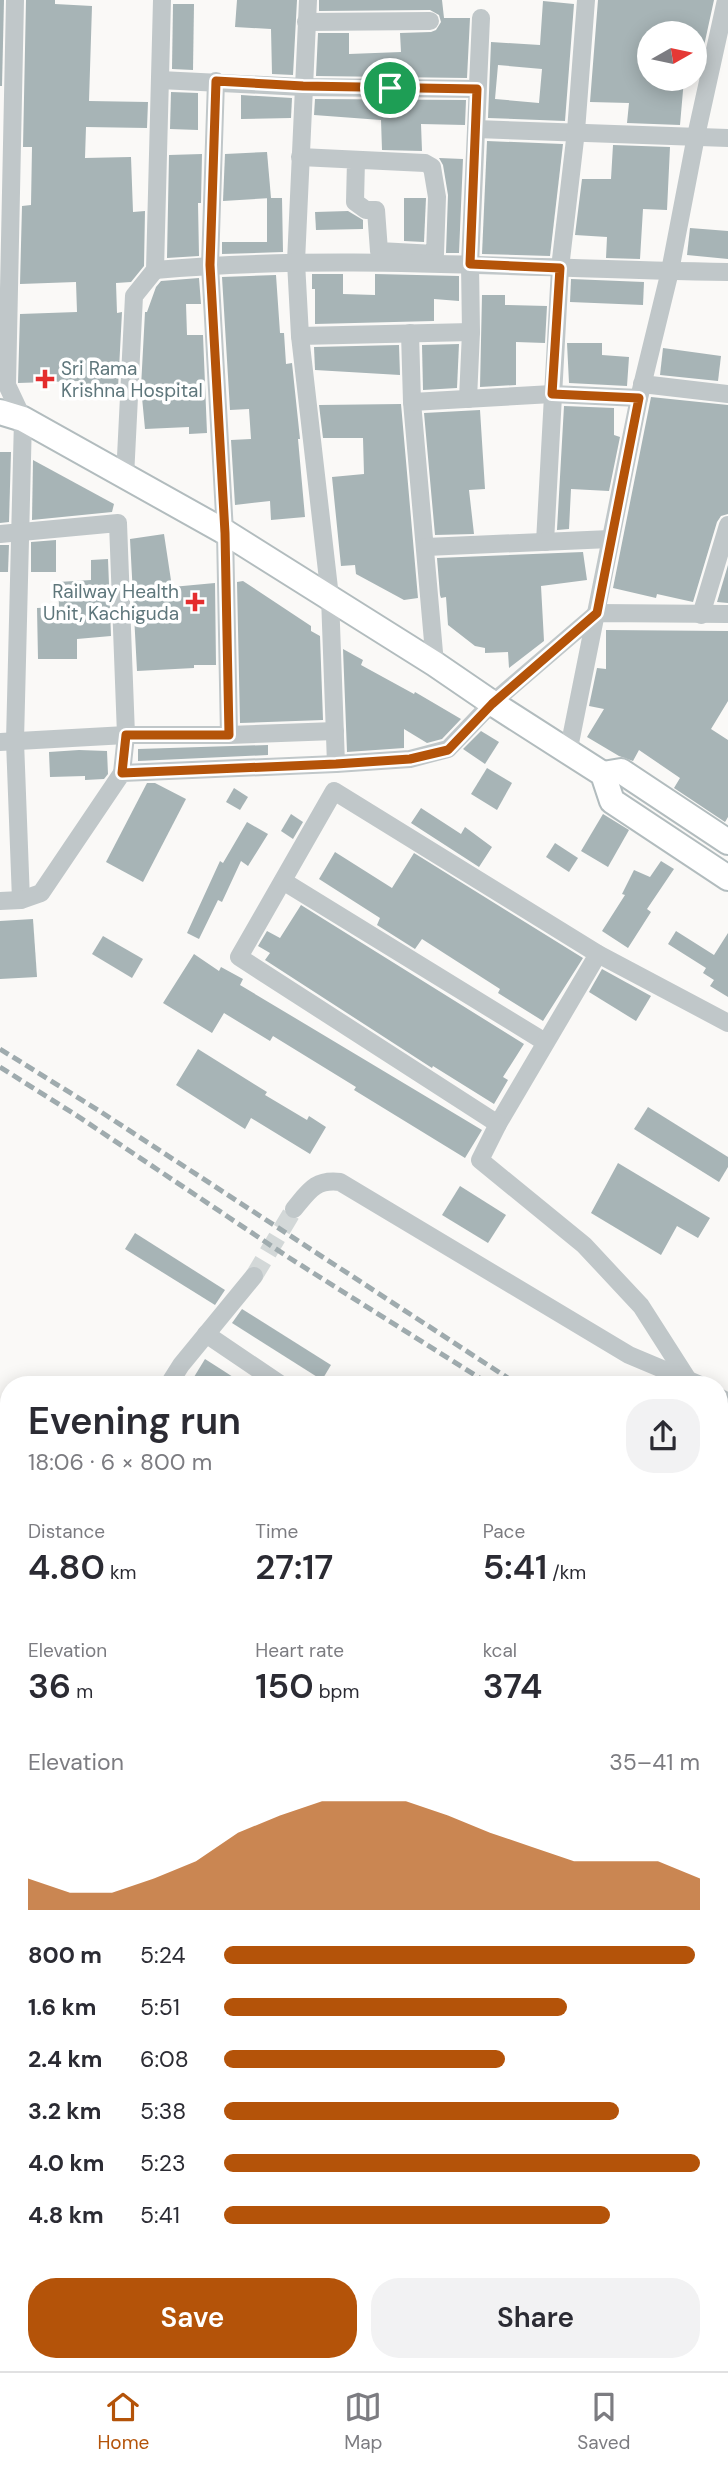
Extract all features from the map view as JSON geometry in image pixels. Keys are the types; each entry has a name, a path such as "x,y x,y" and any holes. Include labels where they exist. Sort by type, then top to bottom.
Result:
{"main road":[{"path":"12,415 225,533 435,664 603,775 612,801 728,878"},
{"path":"603,775 621,771 728,842"}],"street":[{"path":"15,0 7,385 12,415 19,532 7,742 21,900"},
{"path":"125,477 134,296 155,270 162,0"},
{"path":"308,0 296,262 300,336 330,597 336,764"},
{"path":"545,542 560,268 576,131 586,0"},
{"path":"568,753 640,391 670,271 726,0"},
{"path":"468,399 470,264 481,18"},
{"path":"306,22 430,21"},
{"path":"160,80 477,89"},
{"path":"216,81 210,265 225,533 229,735"},
{"path":"476,128 728,138"},
{"path":"155,270 435,254 437,197 432,167 425,163 300,157"},
{"path":"356,160 355,202 366,210 376,210 379,251 470,264 728,272"},
{"path":"300,336 471,332"},
{"path":"410,333 412,402 435,664"},
{"path":"412,402 640,391 728,394"},
{"path":"0,534 118,523 126,735 122,773 41,892 21,900 0,901"},
{"path":"701,615 728,525"},
{"path":"426,547 610,539"},
{"path":"122,773 410,759 448,750 492,704 597,613 728,614"},
{"path":"7,742 126,735 335,731"},
{"path":"498,1124 239,957 334,790 598,954 728,1023"},
{"path":"283,881 545,1042"},
{"path":"598,954 498,1124 480,1160 584,1245 641,1306 689,1376"},
{"path":"294,1209 313,1186 327,1181 340,1182 629,1355 680,1376"},
{"path":"174,1376 254,1276"},
{"path":"206,1334 268,1376"}],"building":[{"path":"0,0 4,0 2,86 0,86"},
{"path":"26,0 55,0 55,4 92,6 89,101 148,102 147,128 86,127 85,158 131,157 133,212 145,211 144,266 131,282 116,283 117,313 122,312 118,388 79,389 79,381 18,383 20,314 77,312 76,282 20,284 22,206 31,205 32,147 23,147"},
{"path":"237,0 297,0 293,75 272,74 271,29 235,27"},
{"path":"319,0 442,0 444,18 470,18 467,78 316,76 318,33 349,33 349,54 401,52 400,33 431,32 436,30 441,22 439,15 430,10 319,11"},
{"path":"598,0 714,0 707,32 707,21 637,21 637,91 683,91 680,125 627,123 629,103 590,102"},
{"path":"543,1 574,4 565,121 488,118 491,42 540,45","holes":["498,65 542,69 539,103 495,99"]},
{"path":"173,4 194,4 193,70 172,69"},
{"path":"171,92 198,93 198,130 170,129"},
{"path":"241,95 292,98 291,118 241,119"},
{"path":"315,99 466,100 465,125 421,124 422,151 382,150 381,120 314,115"},
{"path":"487,141 563,144 550,256 482,254"},
{"path":"613,145 670,147 667,210 643,209 640,259 606,258 607,237 575,235 582,179 611,179"},
{"path":"267,152 271,198 223,201 225,154"},
{"path":"202,154 201,203 198,203 199,256 167,258 169,155"},
{"path":"439,158 463,159 459,253 446,253 448,195 443,165"},
{"path":"267,198 282,198 283,252 222,254 222,242 267,242"},
{"path":"404,198 426,198 424,242 404,241"},
{"path":"348,211 363,220 363,229 316,230 315,212"},
{"path":"690,228 728,231 728,259 687,255"},
{"path":"312,274 343,274 343,294 375,295 375,274 459,276 459,301 434,299 434,321 315,324"},
{"path":"276,275 280,333 284,333 286,364 292,363 305,517 271,520 270,501 235,505 231,440 251,439 249,409 230,410 222,277"},
{"path":"199,278 201,304 186,304 187,335 203,335 207,433 189,434 189,427 145,429 141,387 145,312 161,281"},
{"path":"571,279 644,282 643,305 570,302"},
{"path":"482,295 505,295 505,305 547,306 545,343 516,342 516,385 480,387"},
{"path":"567,343 602,343 602,355 629,357 627,386 569,383"},
{"path":"459,344 457,388 423,390 422,345"},
{"path":"399,345 400,375 315,370 314,347"},
{"path":"663,348 721,356 718,381 660,375"},
{"path":"651,397 728,405 728,514 721,516 717,522 693,602 657,594 656,598 613,588"},
{"path":"401,404 418,598 404,600 356,574 355,565 341,566 332,477 364,474 363,438 323,438 319,405"},
{"path":"564,406 614,408 614,435 620,437 609,491 571,489 569,529 557,530"},
{"path":"480,410 485,489 469,490 474,534 435,535 424,413"},
{"path":"0,452 11,452 9,522 0,523"},
{"path":"33,460 114,504 112,512 32,520"},
{"path":"164,534 172,587 215,583 216,665 137,671 130,539"},
{"path":"56,540 56,572 31,572 31,542"},
{"path":"0,545 9,545 8,572 0,572"},
{"path":"583,552 587,580 541,586 544,641 509,668 508,652 485,653 485,648 475,646 448,625 446,597 441,598 440,595 437,558"},
{"path":"108,559 111,636 77,639 77,659 38,659 37,608 59,607 58,582 91,580 91,560"},
{"path":"728,565 728,603 717,602"},
{"path":"243,581 311,626 311,631 320,636 323,720 240,723 237,582"},
{"path":"606,630 728,631 728,701 711,729 728,740 728,817 725,822 674,788 680,778 639,750 633,761 587,737 604,709 589,706 597,668 606,669"},
{"path":"343,649 363,660 361,665 461,719 442,739 427,743 404,729 404,748 347,752"},
{"path":"481,731 499,742 485,764 463,749"},
{"path":"268,745 268,755 138,761 138,749"},
{"path":"107,751 108,774 104,779 85,780 85,776 50,777 49,752"},
{"path":"487,768 512,783 497,810 471,794"},
{"path":"147,783 155,783 186,799 143,882 106,862"},
{"path":"234,788 248,797 240,810 226,802"},
{"path":"421,808 461,834 465,827 492,847 479,867 411,823"},
{"path":"291,814 303,822 293,839 281,831"},
{"path":"603,814 629,830 608,867 581,851"},
{"path":"247,822 268,834 248,866 241,861 222,902 218,900 199,939 187,933 220,861 223,863"},
{"path":"555,843 578,858 569,872 546,857"},
{"path":"335,852 392,888 414,853 583,958 543,1021 498,993 500,989 422,939 415,949 377,925 380,918 319,879"},
{"path":"661,861 674,869 647,909 651,912 628,948 602,931 625,895 622,894 634,870 650,877"},
{"path":"301,905 524,1044 503,1077 508,1080 494,1104 433,1066 432,1068 265,960 270,953 258,946 267,931 280,938"},
{"path":"33,919 37,977 0,979 0,921"},
{"path":"676,931 714,955 728,933 728,997 710,986 714,980 703,973 706,968 668,944"},
{"path":"103,936 143,959 132,978 92,954"},
{"path":"194,954 219,971 221,967 243,979 240,985 482,1130 465,1158 354,1090 356,1087 273,1036 270,1041 224,1013 212,1033 163,1003"},
{"path":"602,969 651,996 636,1021 589,992"},
{"path":"198,1049 267,1092 265,1095 307,1120 309,1116 326,1127 310,1154 251,1118 245,1129 176,1085"},
{"path":"648,1107 728,1157 728,1167 719,1182 634,1129"},
{"path":"618,1163 710,1218 698,1238 677,1226 661,1255 591,1213"},
{"path":"460,1186 506,1215 488,1243 442,1215"},
{"path":"135,1233 225,1290 215,1305 125,1249"},
{"path":"242,1309 331,1365 324,1376 316,1376 232,1323"},
{"path":"205,1359 232,1376 195,1376"}],"tunnel":[{"path":"254,1276 294,1209"}],"railway":[{"path":"0,1049 505,1376"},
{"path":"0,1067 288,1257 476,1376"}],"place":[{"name":"Sri Rama Krishna Hospital","path":"45,379"},
{"name":"Railway Health Unit, Kachiguda","path":"195,602"}],"route":[{"path":"216,81 390,88 477,89 470,264 560,268 552,394 639,398 597,613 492,704 448,750 410,759 122,773 126,735 229,735 225,533 210,265 216,81"}]}
